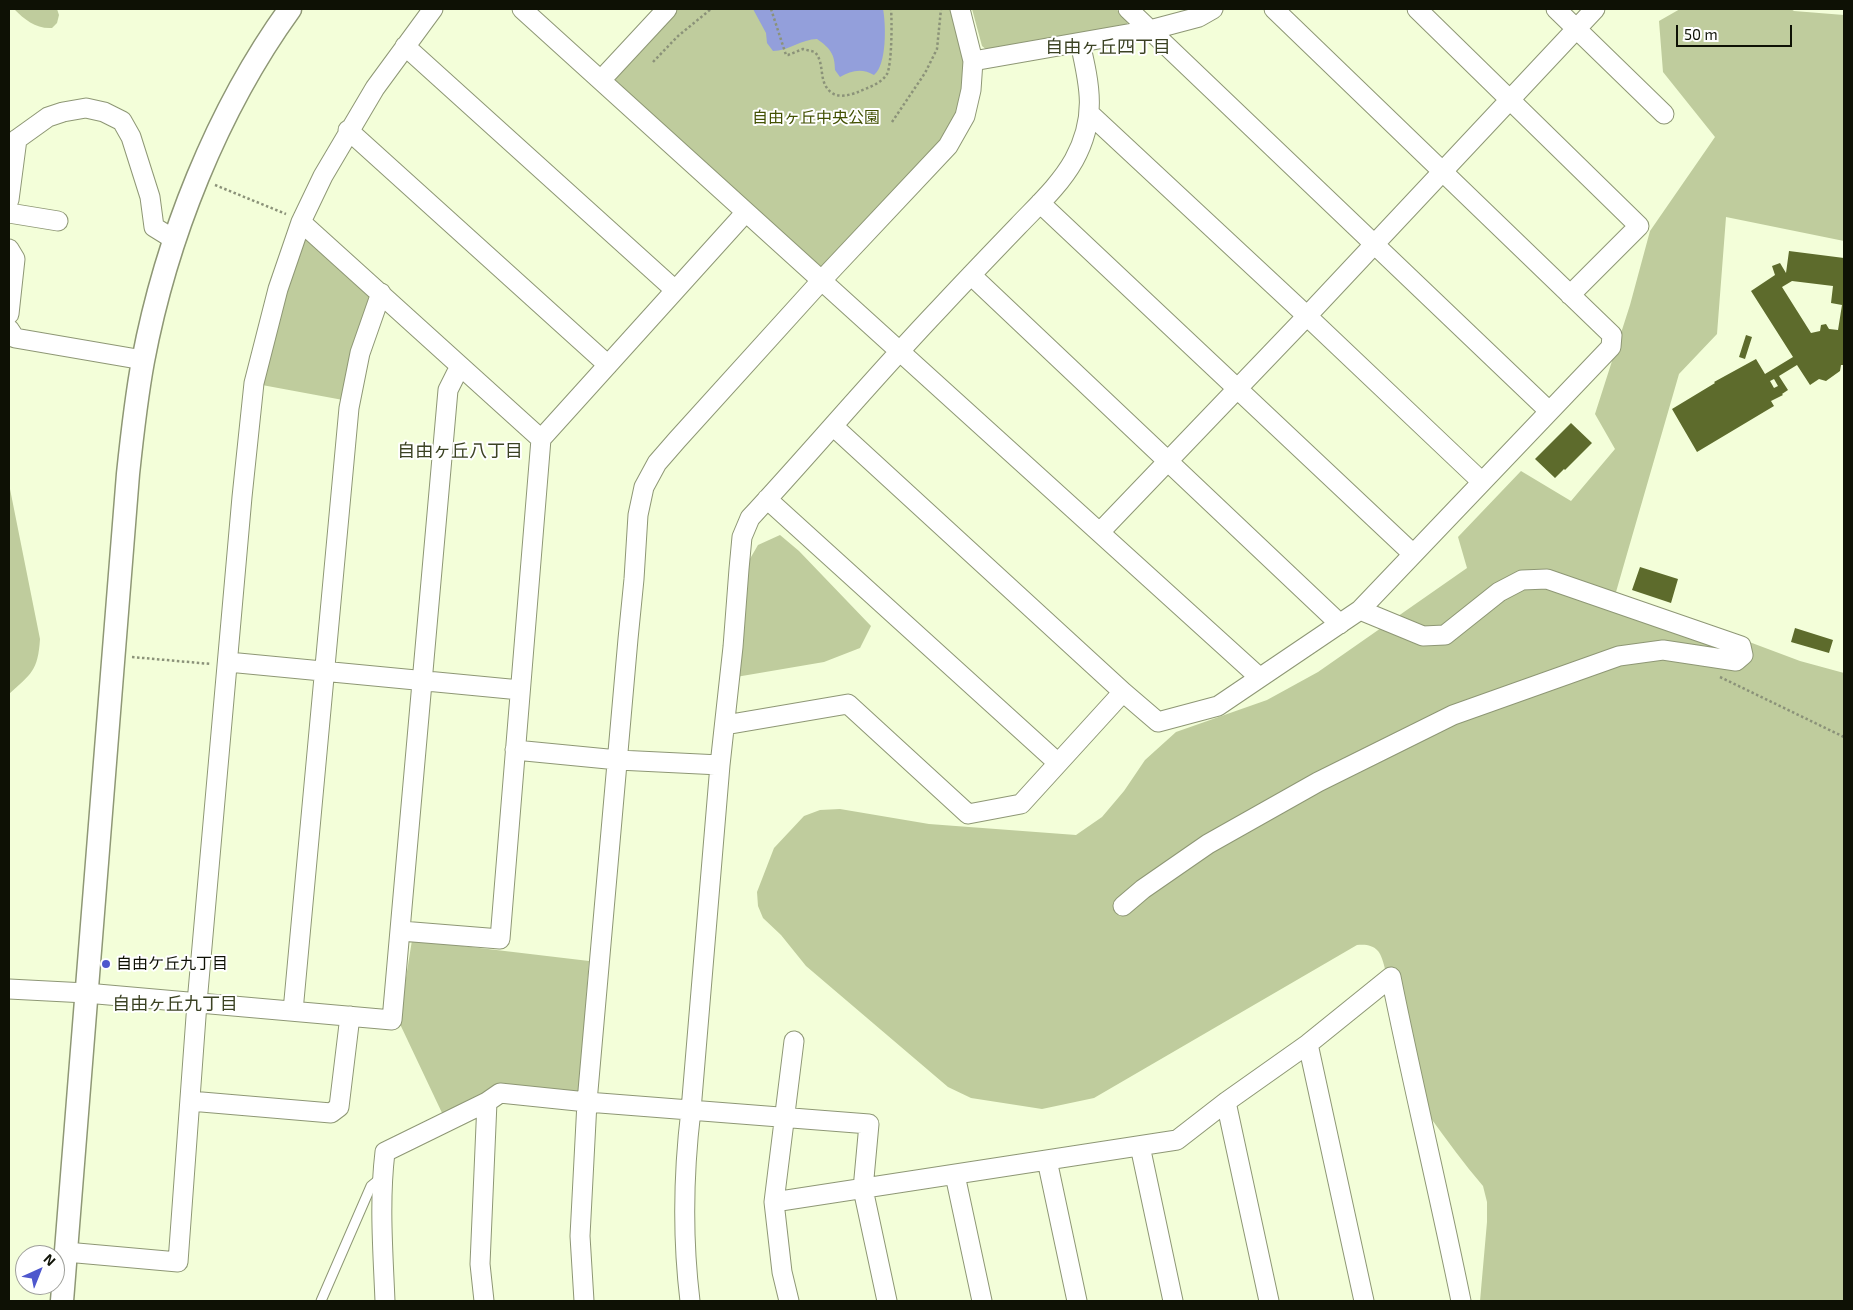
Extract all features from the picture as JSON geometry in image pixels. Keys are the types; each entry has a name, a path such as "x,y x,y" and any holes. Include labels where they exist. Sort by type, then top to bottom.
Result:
{"street":[{"path":"66,1252 178,1262 197,1003 254,383 278,289 300,222 348,130 375,88 433,9"},
{"path":"522,9 1259,677"},
{"path":"601,80 667,9"},
{"path":"584,1301 580,1236 587,1102 638,516 644,487 657,463 677,440 821,281 948,146 964,116 971,90 973,61 960,9"},
{"path":"1128,9 1549,411"},
{"path":"973,61 1150,30 1199,16 1213,9"},
{"path":"833,426 1158,722 1218,706 1259,677 1294,657 1360,610 1611,347 1612,335 1274,9"},
{"path":"1417,9 1639,226 1570,295"},
{"path":"1556,9 1664,114"},
{"path":"1100,532 1596,9"},
{"path":"62,1301 128,474 143,360 155,306 175,240 198,177 227,114 287,10"},
{"path":"690,1301 686,1269 683,1205 686,1148 691,1110 720,765 742,537 750,518 898,351 1063,177 1074,159 1090,114 1089,84 1080,42"},
{"path":"405,46 675,290"},
{"path":"9,200 13,142 48,117 63,112 86,108 104,112 122,121 131,137 150,197 154,227 175,240"},
{"path":"1090,114 1482,482"},
{"path":"348,130 608,365"},
{"path":"1040,203 1414,554"},
{"path":"9,212 58,221"},
{"path":"401,932 500,939 541,439 746,212"},
{"path":"300,222 541,439"},
{"path":"9,249 15,259 9,314"},
{"path":"971,275 1340,624"},
{"path":"293,1010 349,408 360,353 381,293"},
{"path":"9,329 15,338 143,360"},
{"path":"9,988 293,1010 392,1020 448,390 460,366"},
{"path":"767,499 1058,763"},
{"path":"1123,906 1143,889 1208,844 1318,782 1453,715 1619,656 1663,650 1736,661 1742,655 1741,646 1547,579 1522,580 1499,592 1445,635 1423,636 1360,610"},
{"path":"228,664 325,671 520,690"},
{"path":"725,725 848,704 968,814 1021,804 1123,692"},
{"path":"515,750 618,760 720,765"},
{"path":"774,1202 1177,1140 1226,1102 1308,1044 1390,977 1438,1188 1461,1301"},
{"path":"190,1101 331,1113 339,1107 350,1016"},
{"path":"789,1301 782,1272 774,1202 794,1041"},
{"path":"1308,1044 1364,1301"},
{"path":"385,1301 382,1242 382,1177 385,1152 487,1102 500,1093 587,1102 869,1124 863,1189 887,1301"},
{"path":"484,1301 480,1264 487,1102"},
{"path":"1226,1102 1269,1301"},
{"path":"1140,1146 1173,1301"},
{"path":"1047,1160 1077,1301"},
{"path":"955,1175 982,1301"}],"lane":[{"path":"320,1301 371,1186 382,1177"}],"path":[{"path":"653,62 678,36 711,9"},
{"path":"771,9 786,55 803,49 815,52 820,61 824,86 834,94 844,96 878,83 887,74 891,45 891,9"},
{"path":"892,122 926,73 937,49 941,9"},
{"path":"198,177 295,217 300,222"},
{"path":"114,655 228,664"},
{"path":"1715,675 1844,737"}],"green space":[{"path":"14,9 57,9 59,15 57,23 52,28 46,28 31,23"},
{"name":"自由ヶ丘中央公園","path":"678,9 952,9 967,67 962,101 942,141 822,269 613,80"},
{"path":"972,9 1116,9 1128,20 1126,26 988,51 982,46"},
{"path":"1680,9 1791,9 1794,11 1844,15 1844,241 1726,217 1717,334 1679,374 1616,592 1800,661 1844,673 1844,1301 1480,1301 1487,1222 1487,1202 1483,1186 1421,1105 1401,1071 1386,971 1378,951 1374,947 1357,945 1094,1098 1042,1109 971,1098 948,1087 806,966 781,935 763,918 758,906 757,892 774,848 804,816 820,810 840,809 929,824 1076,835 1102,817 1124,791 1145,760 1176,732 1267,700 1318,672 1467,568 1458,537 1521,471 1571,501 1615,449 1595,414 1630,305 1650,231 1715,137 1663,72 1659,21"},
{"path":"307,236 369,293 369,300 343,400 262,385 301,238"},
{"path":"9,484 40,639 37,658 32,671 9,694"},
{"path":"780,535 799,551 871,626 860,648 824,662 736,677 744,569 758,545"},
{"path":"412,940 589,961 579,1096 498,1088 443,1115 399,1022"}],"water":[{"path":"753,9 883,9 885,24 884,44 878,70 874,75 866,71 857,71 840,77 835,70 831,52 817,39 773,51 767,43 766,33"}],"building":[{"path":"1789,251 1844,258 1844,365 1841,365 1840,371 1826,381 1819,379 1810,385 1797,365 1779,376 1788,390 1771,401 1774,406 1697,452 1672,409 1714,382 1756,359 1765,374 1793,357 1751,291 1775,275 1772,266 1780,263 1786,273","holes":["1792,281 1833,286 1831,303 1842,305 1838,330 1829,329 1826,324 1821,325 1820,331 1811,333 1782,287","1774,379 1778,386 1774,388 1770,381"]},
{"path":"1746,335 1752,337 1745,359 1739,357"},
{"path":"1571,423 1592,443 1555,478 1535,459"},
{"path":"1640,567 1678,579 1671,603 1632,590"},
{"path":"1795,628 1833,640 1829,653 1791,642"}],"place":[{"name":"自由ケ丘九丁目","path":"106,964"}],"district":[{"name":"自由ヶ丘四丁目","path":"1108,47"},
{"name":"自由ヶ丘八丁目","path":"460,451"},
{"name":"自由ヶ丘九丁目","path":"175,1004"}]}
